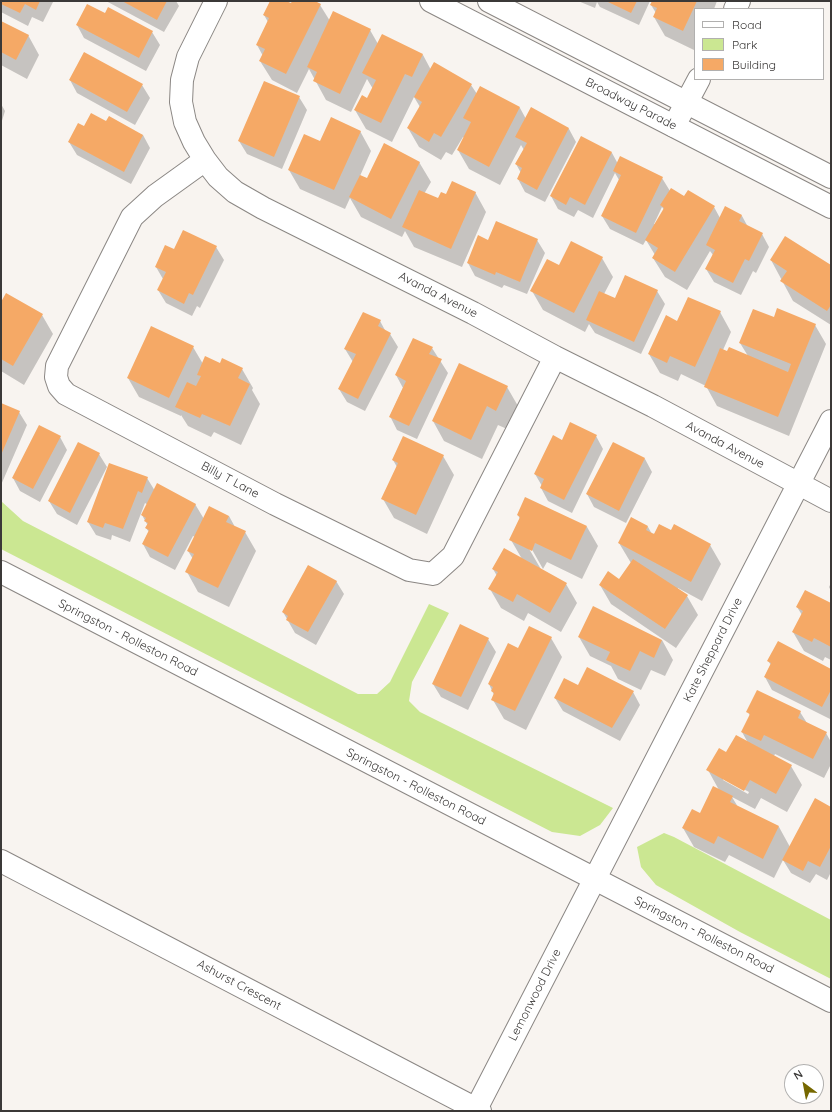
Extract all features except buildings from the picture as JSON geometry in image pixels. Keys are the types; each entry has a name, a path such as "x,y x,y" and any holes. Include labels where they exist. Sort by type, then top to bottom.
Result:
{"street":[{"name":"Avanda Avenue","path":"216,1 188,58 182,80 181,102 185,122 194,142 218,177 235,192 262,208 473,313 555,357 654,406 831,501"},
{"name":"Broadway Parade","path":"431,1 831,207"},
{"path":"489,1 831,177"},
{"path":"674,126 698,80"},
{"name":"Billy T Lane","path":"205,160 155,196 132,217 57,366 57,382 66,394 275,504 402,567 409,570 433,574 453,556 555,357"},
{"name":"Kate Sheppard Drive","path":"595,880 831,421"},
{"name":"Springston - Rolleston Road","path":"1,572 831,1001"},
{"name":"Ashurst Crescent","path":"1,861 477,1110"},
{"name":"Lemonwood Drive","path":"477,1110 595,880"}],"green space":[{"path":"1,501 23,521 358,694 377,694 390,682 429,604 449,613 412,682 409,701 420,712 613,808 600,825 580,836 552,832 1,549"},
{"path":"664,833 831,920 831,979 740,932 656,885 641,867 637,847"}]}
